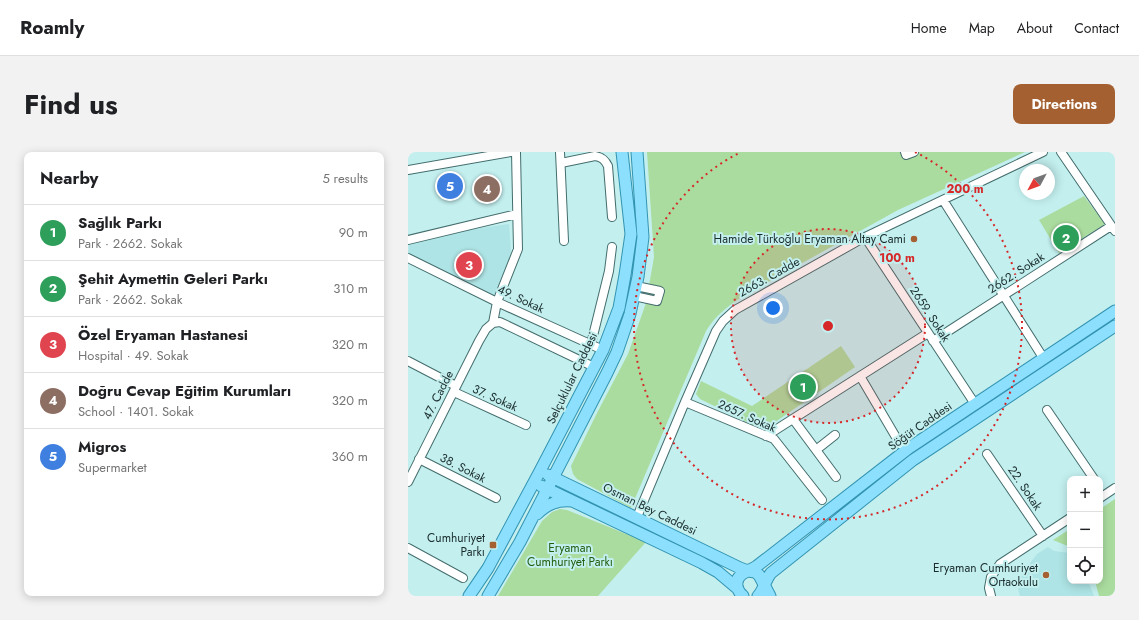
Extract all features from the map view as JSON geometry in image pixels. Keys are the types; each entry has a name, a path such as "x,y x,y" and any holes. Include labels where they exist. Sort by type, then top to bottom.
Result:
{"main road":[{"name":"Selçuklular Caddesi","path":"469,596 488,568 540,471 603,350 619,308 631,234 622,152"},
{"path":"488,596 532,519 607,373 617,352 630,314 643,237 636,152"},
{"name":"Söğüt Caddesi","path":"748,571 757,566 909,448 1115,311"},
{"name":"Söğüt Caddesi","path":"758,596 763,590 766,578 771,573 913,460 1115,326"},
{"path":"594,367 607,373"},
{"name":"Osman Bey Caddesi","path":"540,471 748,571 756,572 762,578 764,585"},
{"path":"534,482 702,563 718,572 738,593"},
{"path":"532,519 540,511 553,503 561,501 574,502"},
{"path":"738,593 739,577 741,574 748,571"},
{"path":"764,585 770,596"}],"street":[{"path":"408,170 472,155 511,152"},
{"path":"516,152 518,249 498,302 493,322 500,322 594,367"},
{"path":"560,152 564,241"},
{"path":"905,152 906,155 914,152"},
{"name":"2663. Cadde","path":"637,517 716,331 723,321 735,310 865,237 1043,152"},
{"path":"1061,152 1113,229"},
{"path":"561,163 595,156 600,157 605,161 608,166 612,217"},
{"path":"943,200 1044,359"},
{"path":"408,240 517,214"},
{"name":"2662. Sokak","path":"933,341 1113,229"},
{"name":"2659. Sokak","path":"865,237 975,404"},
{"path":"591,344 609,271 612,247"},
{"name":"49. Sokak","path":"408,258 498,302 603,350"},
{"name":"47. Cadde","path":"409,476 479,340 486,329 493,322"},
{"path":"766,436 928,333"},
{"name":"37. Sokak","path":"408,360 455,389 526,425"},
{"path":"860,376 900,444"},
{"name":"2657. Sokak","path":"685,402 774,439 822,500"},
{"path":"1047,410 1092,476"},
{"path":"793,419 836,477"},
{"path":"816,450 835,436"},
{"name":"22. Sokak","path":"987,454 1043,536"},
{"name":"38. Sokak","path":"419,459 496,498"},
{"path":"1103,494 1115,488"},
{"path":"992,596 989,582 994,571 1000,564 1067,520"},
{"path":"408,548 463,578"}],"shaded area":[{"path":"509,224 511,252 504,276 494,295 408,254 409,244 447,233"},
{"name":"Eryaman Cumhuriyet Ortaokulu","path":"1048,547 1054,551 1067,553 1067,584 1089,584 1094,596 1020,596 1018,589 1020,580 1024,571 1037,554"}],"green space":[{"path":"647,152 1025,152 898,210 748,293 719,314 706,331 631,508 577,479 573,474 571,466 628,354 646,303 654,257"},
{"path":"1084,196 1105,224 1059,253 1039,220"},
{"path":"841,346 855,367 768,427 761,428 755,426 700,399 696,394 701,381 752,406"},
{"path":"1115,499 1115,596 1099,596 1096,584 1103,584 1103,507"},
{"name":"Eryaman Cumhuriyet Parkı","path":"560,509 567,510 646,542 598,596 498,596 542,521 552,512"},
{"path":"1067,531 1067,546 1053,540"}],"place":[{"name":"Migros","path":"450,186"},
{"name":"Doğru Cevap Eğitim Kurumları","path":"487,189"},
{"name":"Şehit Aymettin Geleri Parkı","path":"1066,238"},
{"name":"Hamide Türkoğlu Eryaman Altay Cami","path":"914,239"},
{"name":"Özel Eryaman Hastanesi","path":"469,265"},
{"name":"Sağlık Parkı","path":"803,387"},
{"name":"Cumhuriyet Parkı","path":"493,545"},
{"name":"Eryaman Cumhuriyet Ortaokulu","path":"1046,575"}]}
